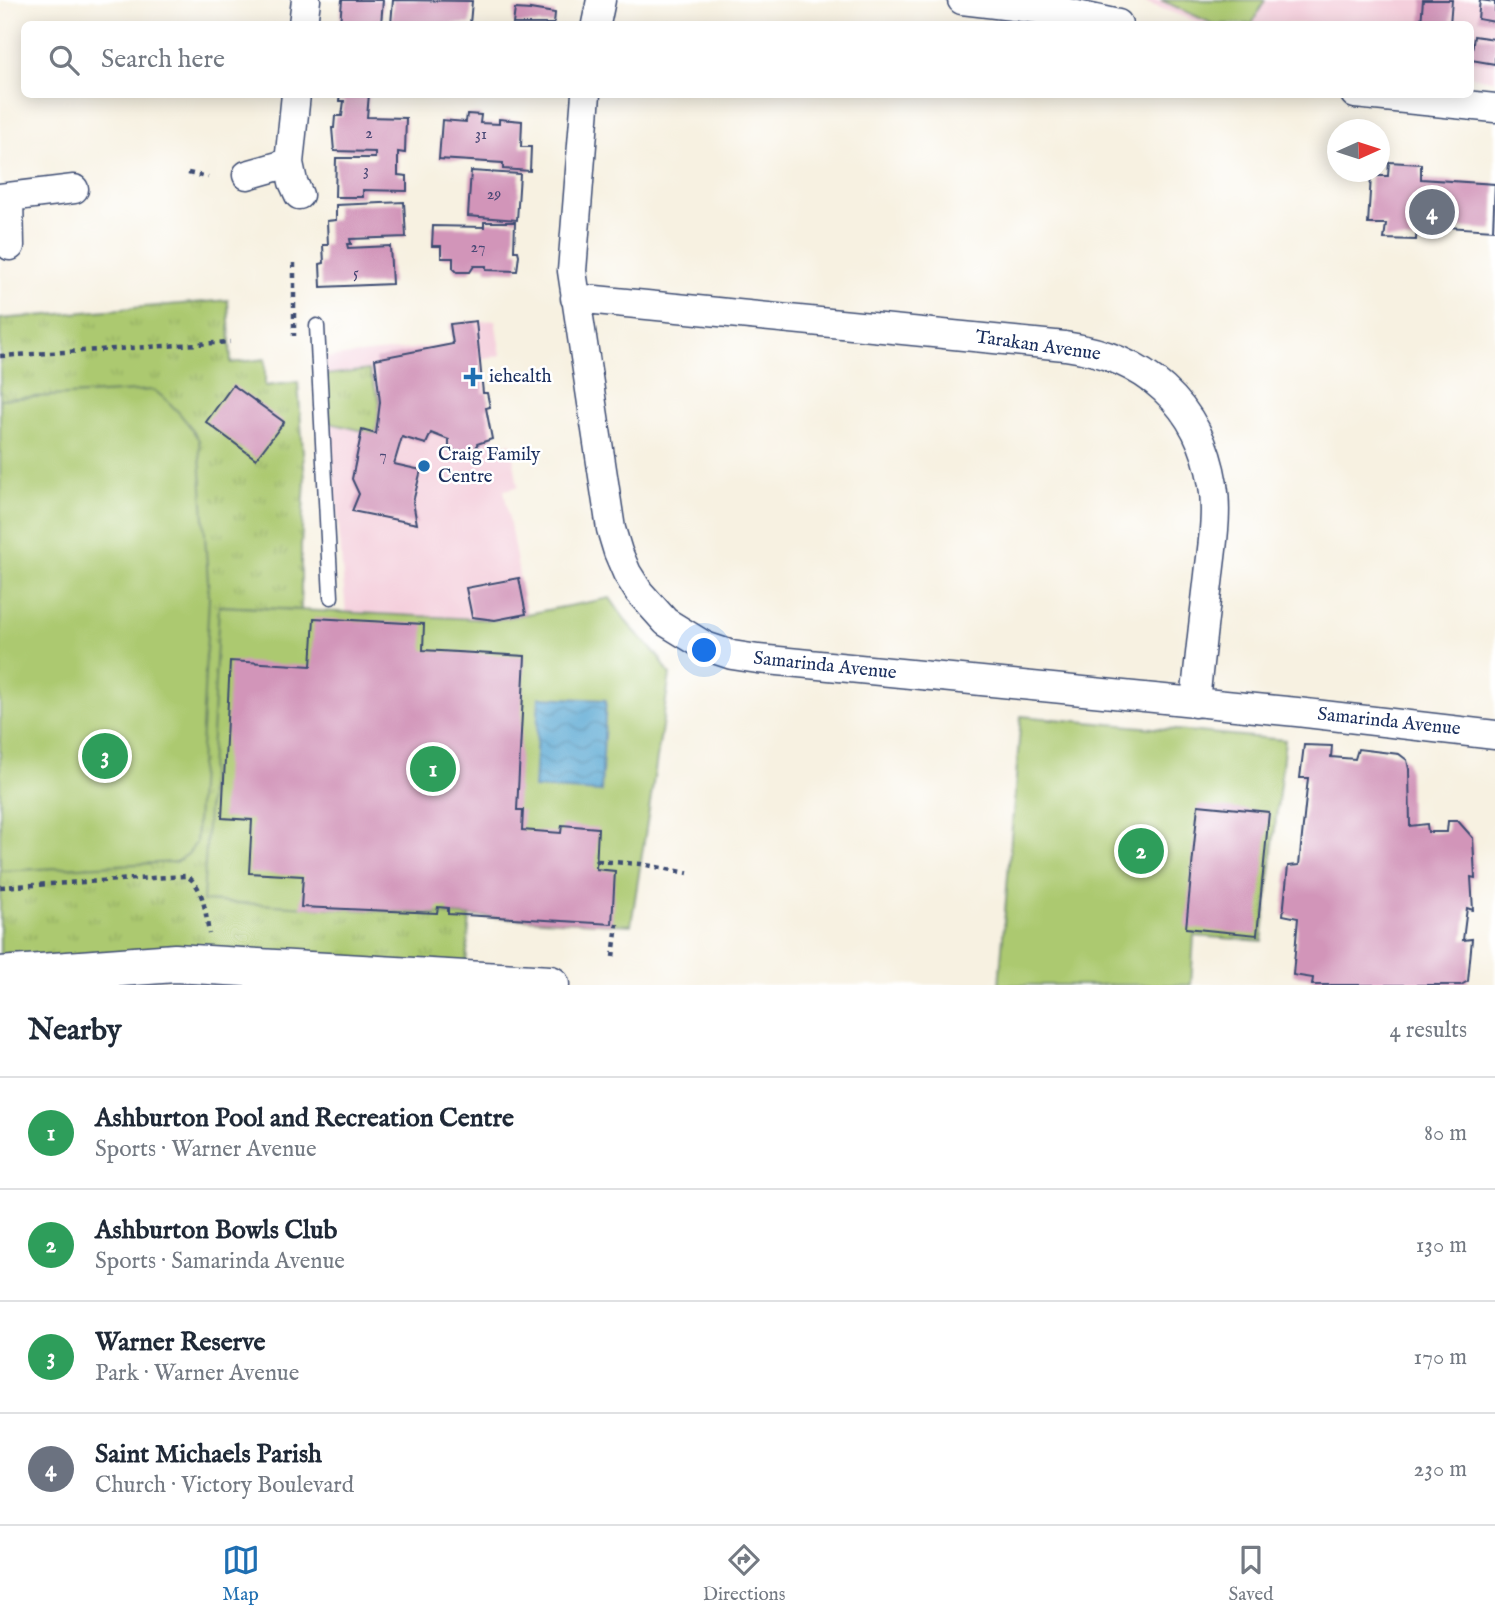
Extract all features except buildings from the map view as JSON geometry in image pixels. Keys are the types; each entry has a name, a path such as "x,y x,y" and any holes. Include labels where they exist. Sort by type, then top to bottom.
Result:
{"street":[{"path":"303,21 306,0"},
{"path":"589,0 589,21"},
{"path":"597,21 601,0"},
{"path":"962,0 1052,10 1104,21"},
{"path":"296,98 289,163 299,195"},
{"name":"Samarinda Avenue","path":"586,98 572,256 575,298 611,529 626,573 639,592 666,621 685,635 705,646 732,655 758,659 1489,734"},
{"path":"1395,98 1495,108"},
{"path":"247,175 289,163"},
{"path":"10,246 5,197 74,189"},
{"name":"Tarakan Avenue","path":"575,298 1065,346 1109,355 1152,378 1182,408 1203,447 1213,486 1214,532 1195,703"},
{"path":"0,976 133,975 210,964 550,985"}],"lane":[{"path":"317,326 331,597"}],"path":[{"path":"188,173 208,177"},
{"path":"293,263 294,336"},
{"path":"0,356 230,342"},
{"path":"597,861 641,864 688,873"},
{"path":"0,887 186,876 191,878 198,888 209,936 210,964"},
{"path":"613,957 617,924"}],"shaded area":[{"path":"1139,0 1495,0 1495,80 1474,77 1474,21 1195,21"},
{"name":"Craig Family Centre","path":"495,320 501,355 481,359 496,445 511,443 518,487 504,490 526,614 495,620 346,613 324,358 453,344 450,324"}],"green space":[{"path":"1161,0 1265,0 1254,21 1206,21"},
{"path":"228,300 231,363 265,359 265,386 298,382 305,480 301,610 219,606 437,913 470,916 466,965 0,962 0,319"},
{"path":"369,370 380,402 376,434 330,423 325,375"},
{"path":"154,390 179,413 199,440 209,598 196,843 188,854 176,862 0,871 0,399"},
{"path":"610,598 629,625 659,657 670,675 631,925 203,901 219,606 495,620"},
{"path":"1021,716 1285,740 1262,941 1194,936 1191,985 999,985"}],"water":[{"path":"539,697 606,700 601,792 534,788"}],"place":[{"name":"Saint Michaels Parish","path":"1432,212"},
{"name":"iehealth","path":"473,377"},
{"name":"Craig Family Centre","path":"424,466"},
{"name":"Warner Reserve","path":"105,756"},
{"name":"Ashburton Pool and Recreation Centre","path":"433,769"},
{"name":"Ashburton Bowls Club","path":"1141,851"}]}
